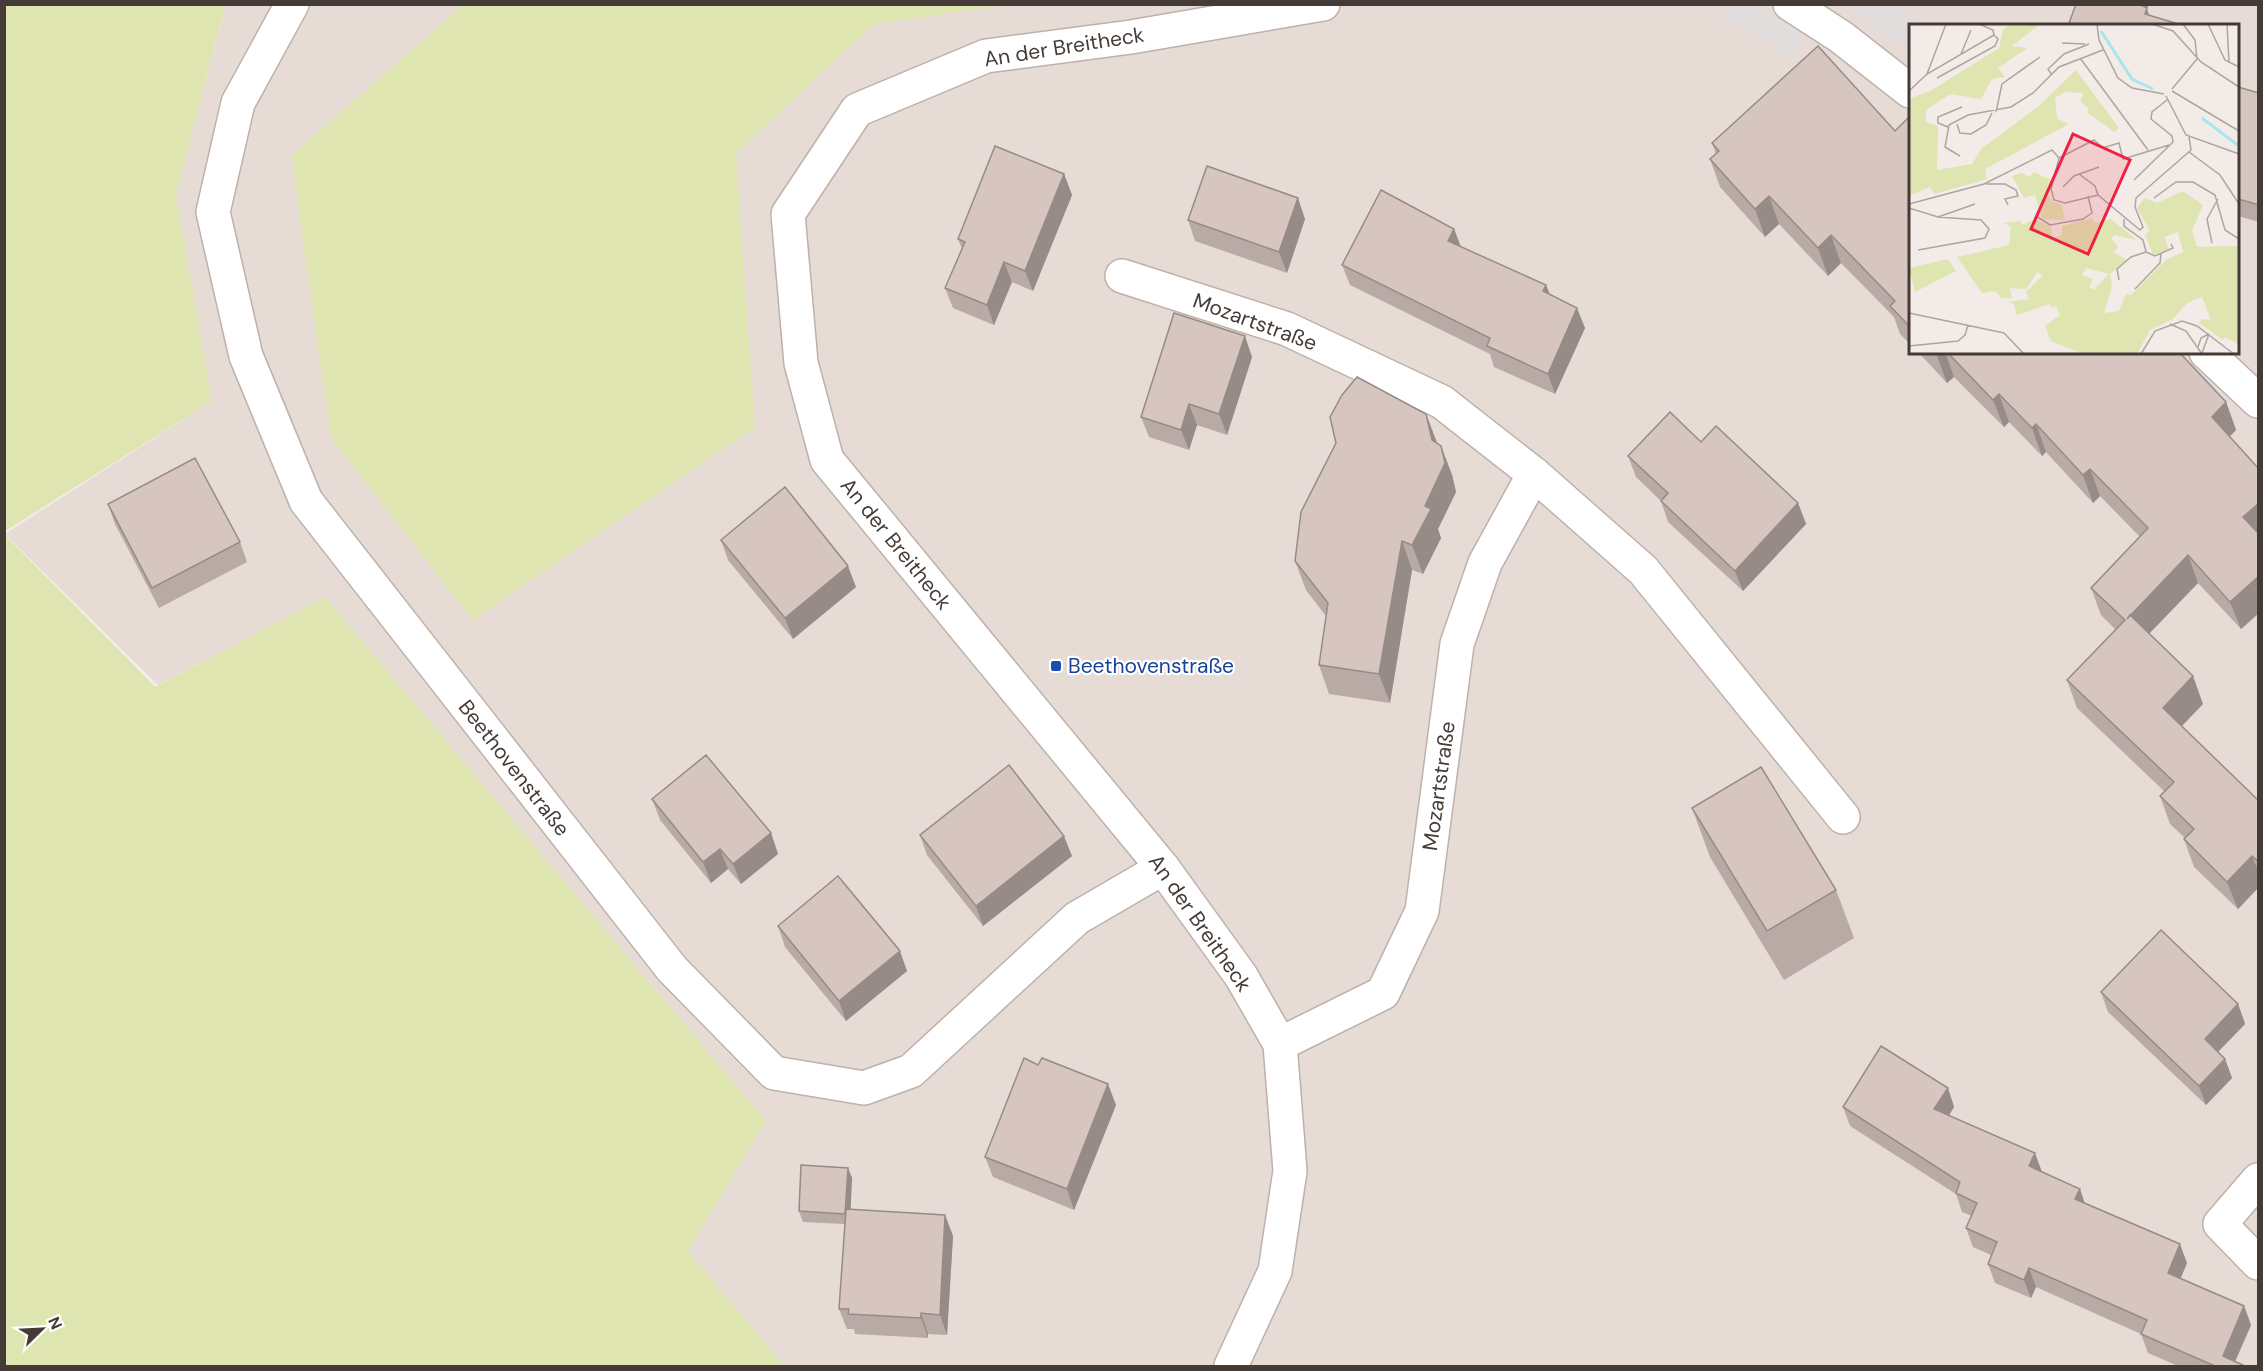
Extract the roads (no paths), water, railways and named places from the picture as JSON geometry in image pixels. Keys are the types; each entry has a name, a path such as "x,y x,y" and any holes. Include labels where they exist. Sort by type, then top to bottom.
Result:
{"street":[{"name":"Beethovenstraße","path":"292,4 238,103 213,212 246,356 306,501 672,969 774,1073 864,1088 911,1071 1077,918 1163,868"},
{"name":"An der Breitheck","path":"1231,1366 1275,1271 1287,1193 1290,1171 1280,1044 1241,976 1163,868 826,460 801,363 789,214 857,110 986,56 1131,37 1323,4"},
{"path":"1790,4 1841,37 1909,89"},
{"name":"Mozartstraße","path":"1122,276 1287,329 1442,402 1534,474 1643,570 1843,817"},
{"path":"2208,354 2259,401"},
{"name":"Mozartstraße","path":"1280,1044 1383,993 1422,911 1457,644 1485,563 1534,474"},
{"path":"2259,1180 2220,1224 2259,1263"}],"place":[{"name":"Beethovenstraße","path":"1056,666"}]}
